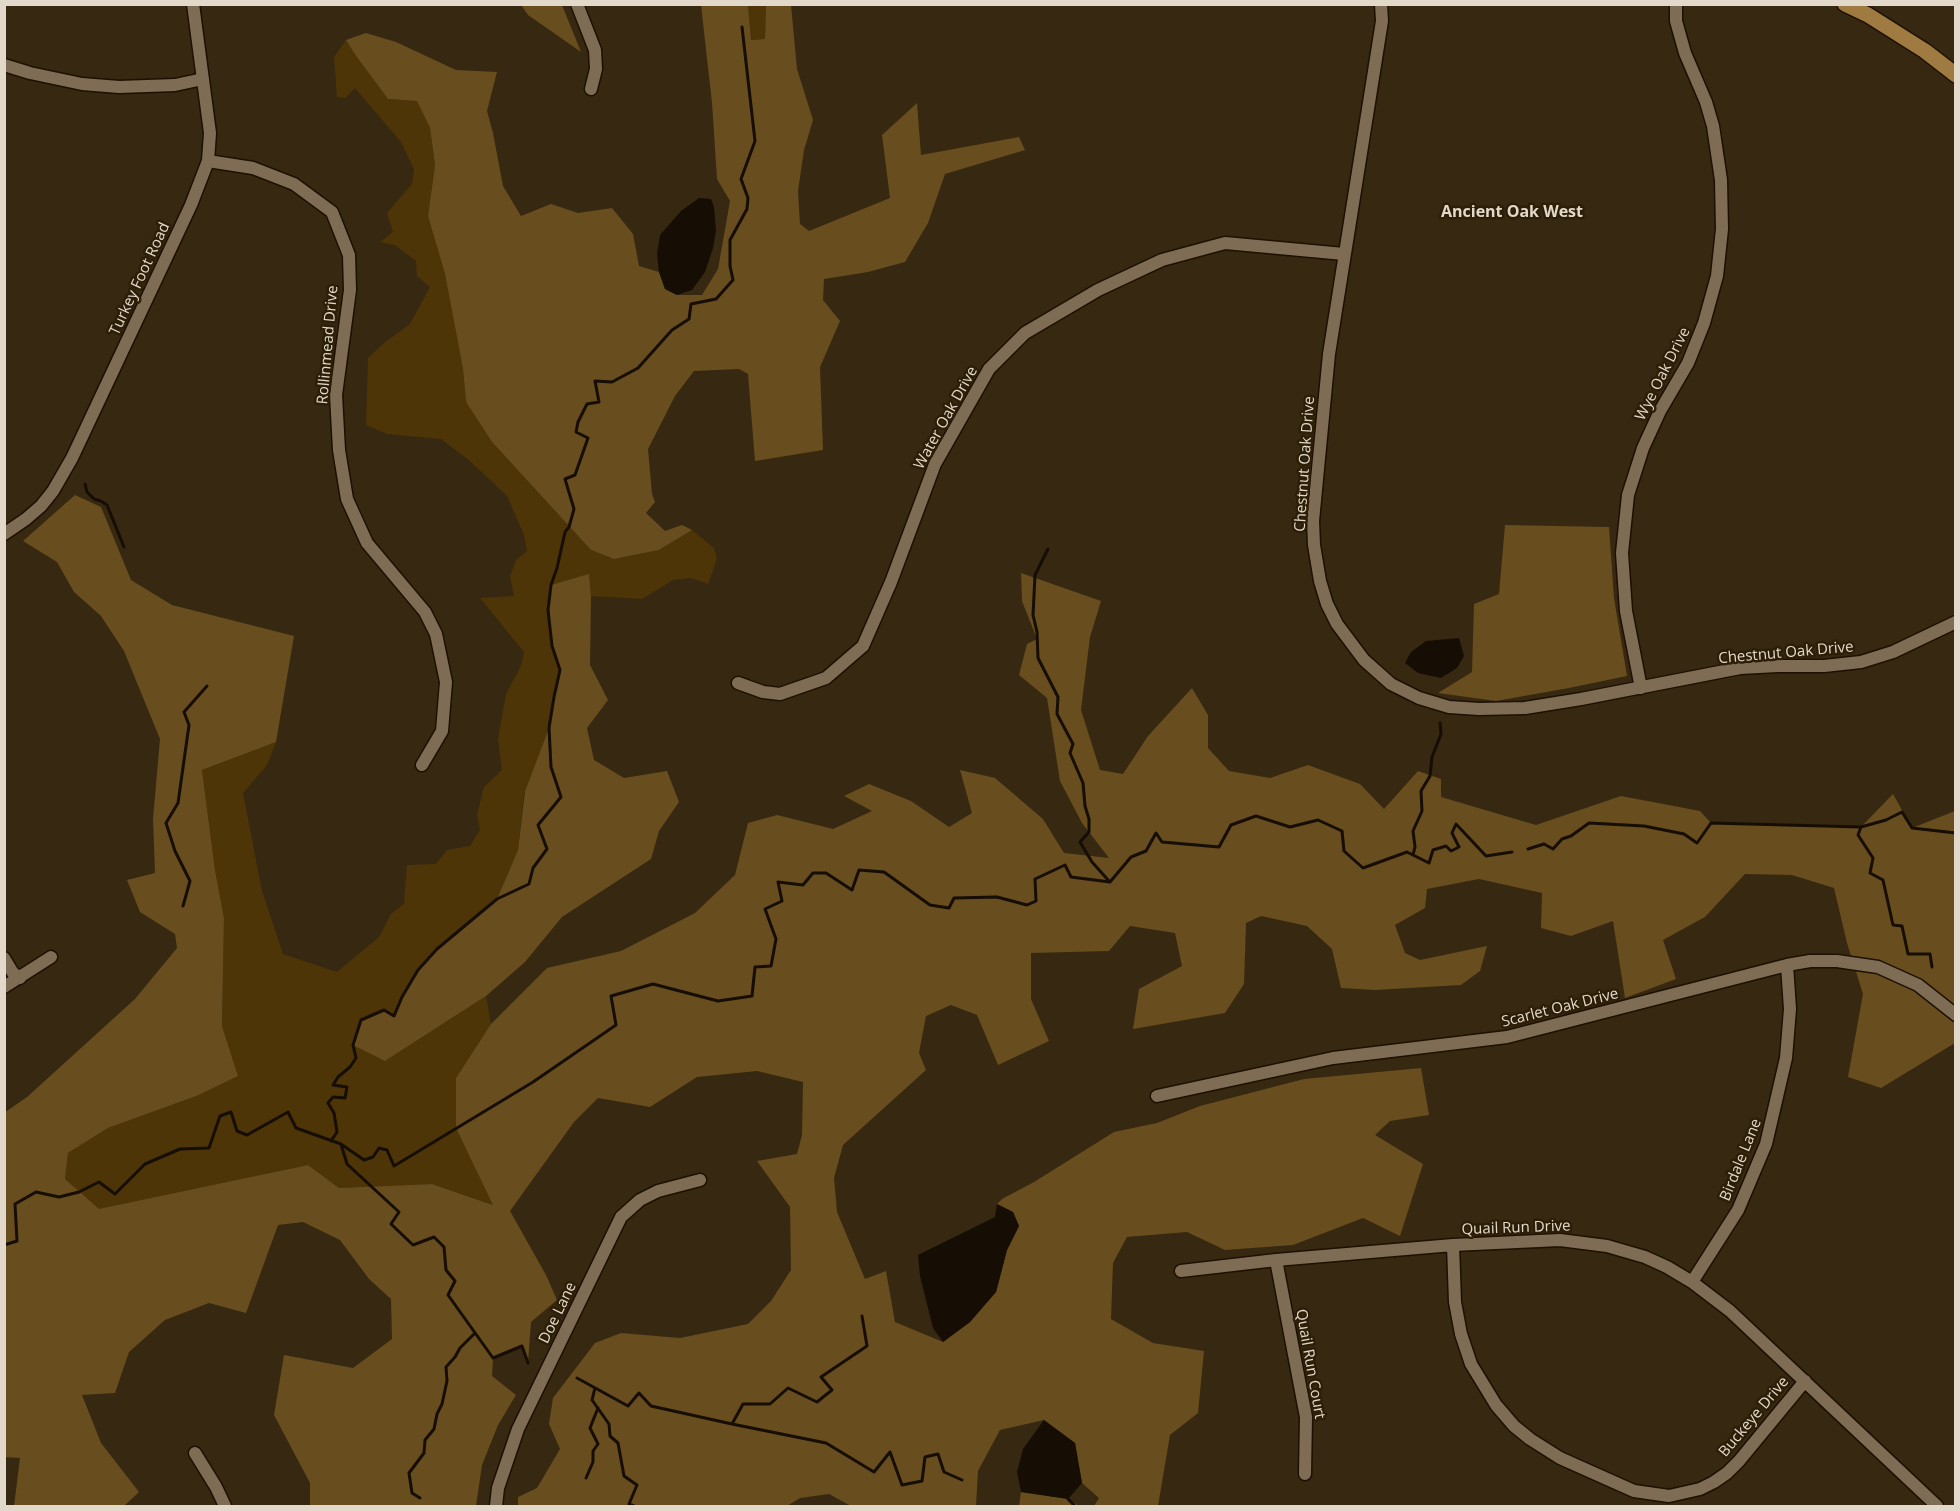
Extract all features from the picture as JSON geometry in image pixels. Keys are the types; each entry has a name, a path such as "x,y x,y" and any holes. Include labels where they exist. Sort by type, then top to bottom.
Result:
{"main road":[{"path":"1845,4 1868,15 1925,51 1956,75"}],"street":[{"name":"Turkey Foot Road","path":"4,534 41,506 53,491 72,458 191,205 208,161 210,133 193,4"},
{"path":"577,4 595,50 596,69 591,89"},
{"name":"Chestnut Oak Drive","path":"1381,4 1382,21 1329,354 1313,521 1320,581 1327,604 1337,624 1364,660 1392,684 1419,698 1449,707 1525,708 1740,668 1824,666 1861,662 1893,652 1956,622"},
{"name":"Wye Oak Drive","path":"1641,688 1626,611 1622,553 1628,495 1642,448 1688,363 1704,323 1717,276 1722,229 1721,180 1713,126 1706,102 1685,53 1677,21 1676,4"},
{"path":"4,65 82,84 119,87 154,87 203,79"},
{"name":"Rollinmead Drive","path":"208,161 253,168 294,184 332,212 349,255 350,290 336,395 339,450 347,499 367,543 425,612 436,634 446,682 442,731 422,765"},
{"name":"Water Oak Drive","path":"738,683 764,692 780,694 826,678 864,646 891,582 934,464 989,369 1025,333 1098,290 1162,260 1225,243 1344,254"},
{"path":"4,987 51,957"},
{"path":"4,958 13,973 20,978"},
{"name":"Scarlet Oak Drive","path":"1156,1096 1333,1058 1507,1037 1810,961 1837,961 1878,967 1918,985 1956,1015"},
{"name":"Birdale Lane","path":"1692,1282 1738,1210 1767,1144 1786,1058 1790,1009 1787,966"},
{"name":"Doe Lane","path":"496,1506 498,1488 518,1429 621,1217 640,1200 658,1191 700,1180"},
{"name":"Quail Run Drive","path":"1181,1271 1276,1260 1453,1245 1560,1240 1607,1246 1645,1257 1692,1282 1730,1311 1937,1506"},
{"name":"Buckeye Drive","path":"1453,1245 1455,1302 1461,1334 1471,1364 1496,1406 1514,1426 1560,1458 1634,1491 1669,1501 1700,1489 1727,1473 1805,1381"},
{"name":"Quail Run Court","path":"1276,1260 1306,1417 1305,1474"},
{"path":"195,1453 216,1486 225,1506"}],"shaded area":[{"path":"521,5 562,5 581,52 528,15"},
{"path":"701,5 748,5 751,40 765,39 766,5 791,5 797,69 813,120 804,150 798,191 800,224 809,231 890,198 882,135 917,103 921,155 1019,137 1025,150 945,174 928,223 905,262 868,272 824,279 823,300 840,321 820,367 823,450 755,461 748,374 739,369 694,371 675,396 648,449 652,494 655,502 646,513 665,531 682,525 692,530 659,550 614,559 591,550 492,442 466,402 463,369 445,274 428,216 435,165 430,128 417,101 388,99 346,40 366,33 396,42 456,70 497,72 487,111 503,186 521,216 551,204 578,213 612,208 633,234 639,266 659,272 665,289 677,295 702,295 718,269 730,201 717,179 712,103"},
{"path":"748,5 766,5 765,39 751,40"},
{"path":"346,40 388,99 417,101 430,128 435,165 428,216 445,274 463,369 466,402 492,442 591,550 614,559 659,550 692,530 714,548 717,559 708,584 691,578 673,580 642,599 591,596 589,574 552,646 560,670 549,728 524,793 518,850 497,899 436,951 402,997 394,1016 385,1061 486,996 491,1024 456,1078 456,1128 494,1205 432,1184 339,1188 308,1165 99,1210 65,1179 68,1153 108,1128 199,1095 238,1076 222,1026 224,918 215,870 202,770 276,742 267,765 243,793 262,891 283,954 337,972 379,937 391,914 404,904 407,865 436,864 447,850 470,846 480,830 477,815 484,787 502,770 498,739 506,694 521,666 524,652 480,598 514,596 510,576 516,560 527,551 524,535 507,496 470,461 441,439 387,434 366,425 368,358 410,324 430,287 417,276 416,261 395,245 380,242 393,232 387,213 412,184 414,169 401,142 355,88 345,98 337,97 334,57"},
{"path":"699,198 711,199 714,207 716,231 713,248 705,272 692,290 677,295 665,289 659,272 657,254 660,235 681,211"},
{"path":"75,495 101,507 131,580 172,605 294,636 276,742 202,770 215,870 224,918 222,1026 238,1076 199,1095 108,1128 68,1153 65,1179 99,1209 308,1165 339,1188 432,1184 493,1205 456,1128 456,1078 491,1024 547,968 621,951 695,913 735,875 748,823 777,815 833,829 872,811 844,796 869,784 911,801 949,827 972,813 960,770 995,778 1043,819 1064,853 1109,858 1082,823 1060,781 1047,698 1019,675 1027,644 1037,639 1022,601 1021,573 1101,601 1090,637 1081,710 1100,770 1123,774 1148,736 1192,688 1208,715 1208,748 1229,771 1270,778 1308,765 1360,784 1384,809 1418,771 1441,779 1441,797 1536,825 1621,796 1700,811 1711,823 1861,827 1893,794 1912,828 1955,811 1955,1043 1881,1088 1848,1077 1863,994 1847,943 1834,888 1792,875 1745,874 1705,917 1663,940 1676,979 1625,998 1613,921 1571,936 1541,928 1542,893 1479,879 1427,889 1425,908 1395,925 1405,953 1420,960 1487,946 1480,971 1461,985 1375,990 1341,988 1332,949 1307,926 1261,916 1246,923 1244,984 1225,1013 1133,1029 1139,989 1182,966 1175,933 1130,926 1109,951 1031,953 1031,999 1049,1041 998,1065 977,1015 951,1005 926,1016 919,1053 926,1070 843,1145 834,1178 837,1212 865,1279 886,1271 895,1322 943,1342 970,1322 996,1292 1007,1250 1019,1226 1013,1212 997,1204 1114,1132 1157,1123 1200,1106 1304,1079 1421,1068 1429,1115 1390,1121 1375,1135 1423,1164 1400,1236 1363,1218 1293,1245 1225,1250 1187,1232 1127,1237 1113,1263 1111,1319 1153,1343 1204,1351 1198,1413 1170,1435 1158,1506 1094,1506 1099,1498 1082,1483 1075,1443 1044,1420 1000,1430 978,1471 976,1506 851,1506 829,1494 800,1498 787,1506 518,1506 518,1497 537,1488 560,1449 549,1424 553,1398 595,1343 621,1333 680,1338 748,1324 771,1301 791,1270 790,1207 757,1161 797,1154 802,1135 803,1082 757,1071 697,1077 650,1107 598,1098 574,1122 510,1211 546,1275 557,1300 531,1322 528,1363 521,1346 493,1359 492,1376 516,1395 498,1425 482,1465 476,1506 310,1506 310,1483 274,1415 284,1355 353,1368 392,1339 391,1299 369,1279 340,1240 303,1222 278,1225 246,1313 209,1303 165,1320 129,1352 115,1393 82,1395 101,1443 139,1492 124,1506 14,1506 20,1458 4,1457 4,1113 27,1097 135,999 177,948 175,934 140,912 127,880 155,873 153,819 160,739 124,651 101,616 74,592 57,562 23,541"},
{"path":"1505,525 1609,527 1614,598 1627,676 1496,701 1438,693 1472,672 1474,604 1499,594"},
{"path":"589,574 590,665 608,700 587,728 594,760 624,778 667,771 679,802 659,831 651,859 562,917 525,962 486,996 385,1061 353,1045 361,1020 384,1010 394,1016 418,970 436,951 497,899 518,850 525,791 549,728 560,670 552,646 548,610 551,585"},
{"path":"1459,638 1464,656 1457,668 1441,678 1418,673 1405,663 1411,652 1426,641"},
{"path":"997,1204 1013,1212 1019,1226 1007,1250 996,1292 970,1322 943,1342 933,1328 920,1276 918,1255 995,1217"},
{"path":"1044,1420 1075,1443 1082,1483 1068,1499 1021,1492 1017,1472 1023,1449"},
{"path":"1021,1492 1068,1499 1079,1506 1019,1506"}],"waterway":[{"path":"331,1141 337,1132 334,1113 328,1103 333,1097 345,1098 347,1087 333,1085 356,1058 353,1045 361,1020 384,1010 394,1016 418,970 437,949 497,899 529,884 533,868 547,849 538,825 561,797 551,767 549,728 560,670 552,646 548,610 551,585 565,532 569,527 574,509 565,479 575,475 588,438 576,432 578,422 587,404 599,402 595,381 612,382 638,368 672,330 689,319 691,304 716,299 733,280 730,266 730,240 747,209 748,198 741,179 755,141 742,27"},
{"path":"85,484 87,492 94,499 107,505 124,547"},
{"path":"1048,549 1035,575 1033,615 1037,632 1038,658 1058,697 1057,714 1073,744 1070,753 1083,783 1089,832 1080,842 1092,862 1109,881"},
{"path":"183,906 190,881 175,851 166,823 178,803 189,725 184,712 207,686"},
{"path":"1413,855 1415,847 1413,831 1422,811 1421,791 1430,776 1432,757 1441,734 1440,723"},
{"path":"1528,849 1544,844 1553,849 1562,839 1571,836 1589,823 1644,826 1684,834 1697,843 1711,823 1861,827 1886,820 1902,812 1912,828 1956,833"},
{"path":"341,1144 364,1160 373,1157 379,1148 387,1150 394,1166 533,1082 616,1025 611,996 653,984 718,1001 752,996 755,967 771,966 776,939 765,909 782,901 778,882 803,885 813,873 826,873 852,890 859,870 884,872 930,905 949,908 954,898 997,897 1027,905 1036,901 1035,879 1065,865 1071,877 1110,882 1131,857 1146,851 1156,833 1162,842 1219,847 1231,825 1256,816 1290,827 1318,820 1342,831 1344,851 1363,868 1407,852 1429,863 1433,850 1446,846 1451,851 1459,847 1452,833 1456,824 1486,856 1512,852"},
{"path":"1861,827 1858,835 1873,858 1870,873 1883,880 1893,925 1902,926 1908,954 1930,954 1932,967"},
{"path":"4,1245 17,1241 15,1204 36,1192 59,1197 79,1192 99,1182 115,1194 145,1164 180,1149 209,1148 220,1116 231,1112 237,1131 247,1135 288,1112 296,1128 341,1144 347,1164 399,1212 391,1224 413,1245 434,1237 444,1247 446,1270 455,1281 448,1295 493,1358 522,1346 528,1363"},
{"path":"732,1424 743,1404 770,1404 788,1388 817,1402 832,1390 821,1377 867,1346 862,1316"},
{"path":"420,1498 412,1493 409,1473 424,1453 425,1440 434,1429 447,1381 446,1367 475,1333"},
{"path":"577,1378 628,1406 639,1393 651,1406 826,1443 874,1472 890,1452 902,1485 922,1481 925,1457 938,1454 944,1472 962,1480"},
{"path":"595,1388 592,1400 609,1424 610,1436 618,1443 624,1476 637,1485 629,1504 634,1506"},
{"path":"586,1478 593,1462 593,1451 598,1444 590,1428 598,1408"},
{"path":"1068,1499 1075,1506"}],"district":[{"name":"Ancient Oak West","path":"1512,212"}]}
